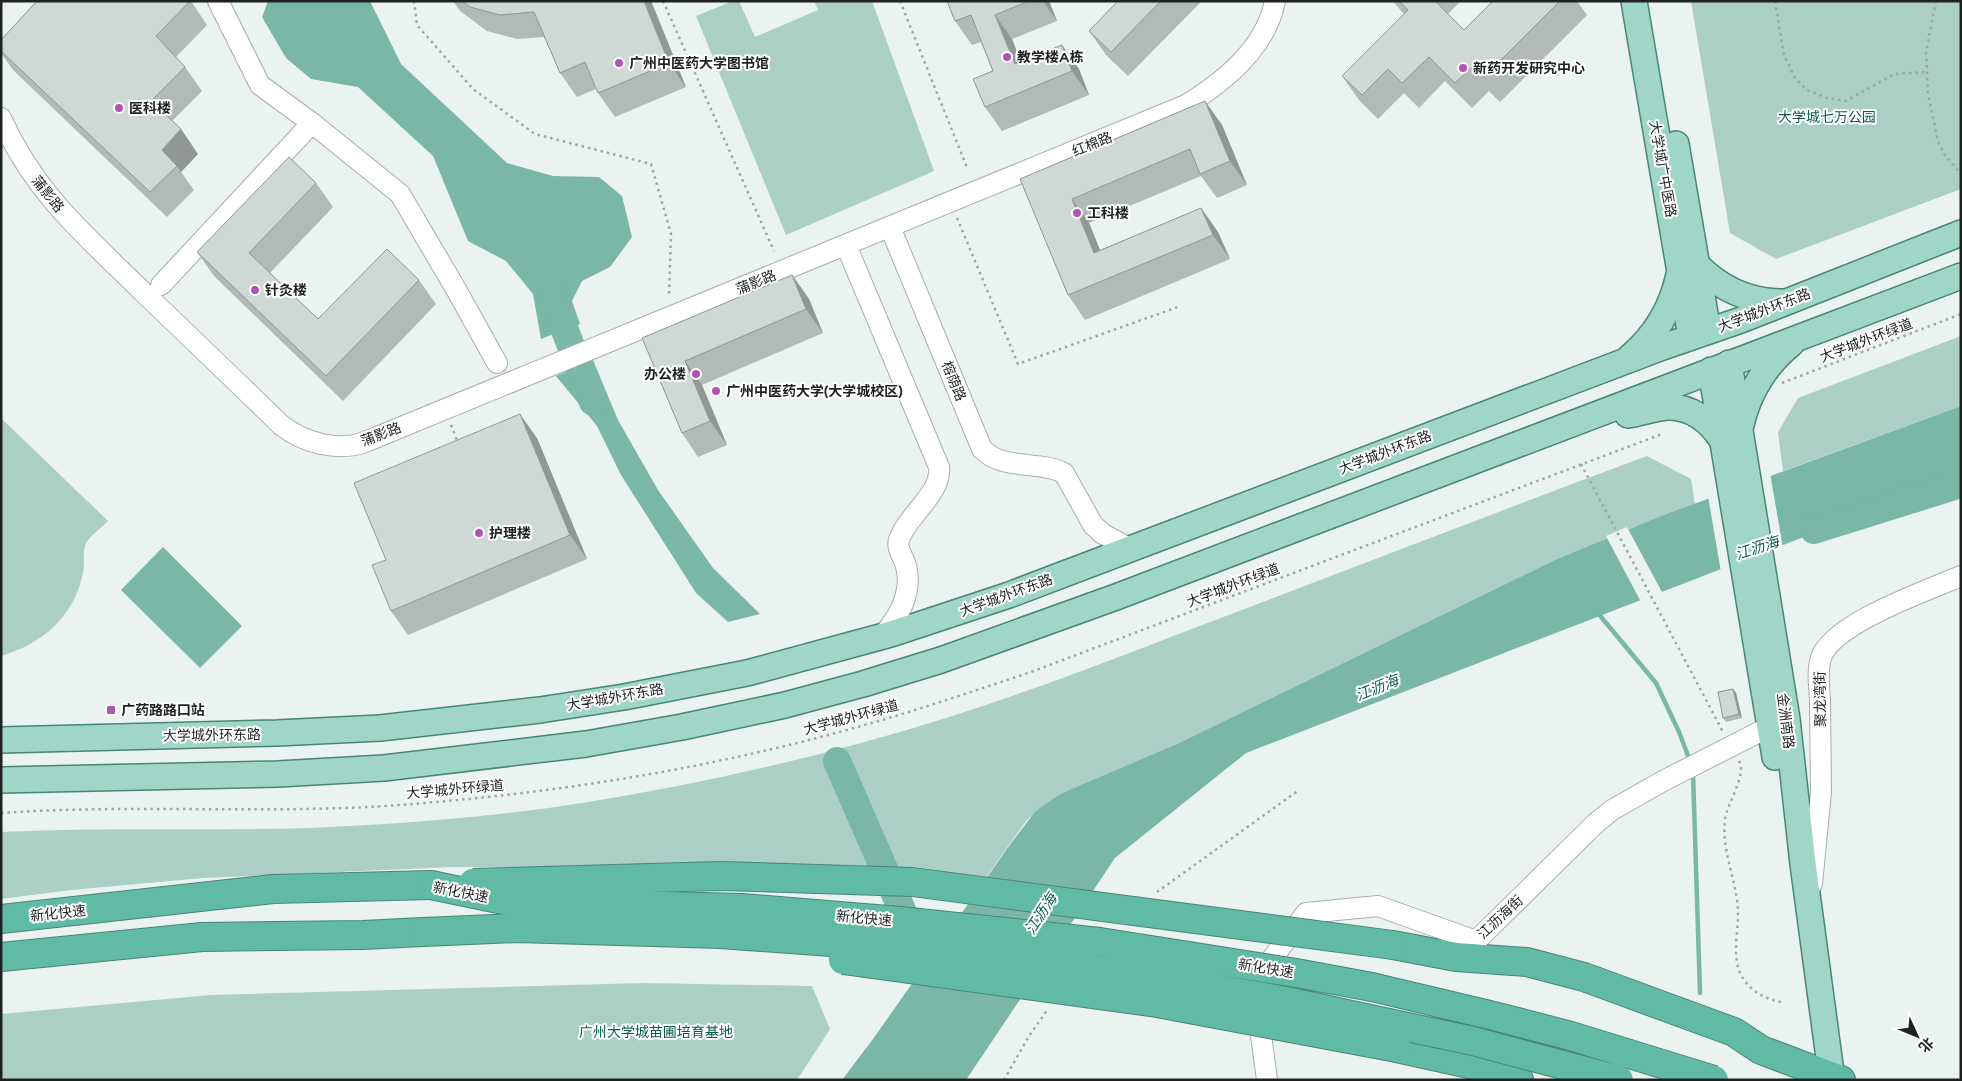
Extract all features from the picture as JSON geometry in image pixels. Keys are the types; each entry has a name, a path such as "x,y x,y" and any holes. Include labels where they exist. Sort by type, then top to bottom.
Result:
{"highway":[{"path":"431,885 632,877 721,876 912,882 1393,945 1456,957 1527,962 1584,977 1734,1032 1761,1050 1830,1079"},
{"name":"新化快速","path":"1,919 273,890 431,885 512,902 742,908 900,921 1118,945 1372,987 1571,1036 1714,1080"},
{"name":"新化快速","path":"1,957 202,937 363,935 517,928 701,933 980,953 1166,980 1286,1000 1473,1041 1619,1080"},
{"path":"423,932 757,949 1120,998 1304,1029 1397,1048 1474,1065 1518,1080"}],"main road":[{"name":"大学城广中医路","path":"1634,1 1688,267"},
{"name":"大学城广中医路","path":"1652,1 1688,267 1699,334"},
{"name":"大学城外环东路","path":"1,740 340,731 530,711 624,697 732,676 882,636 1001,598 1785,302 1961,233"},
{"path":"1624,362 1645,342 1661,320 1688,267 1731,290 1756,299 1785,302"},
{"path":"1,780 287,773 376,768 545,750 630,736 740,715 833,692 941,660 1116,597 1961,276"},
{"path":"1587,417 1623,415 1661,408 1680,408 1702,418 1732,446 1757,383 1778,356 1801,336"},
{"name":"金洲南路","path":"1720,367 1771,677 1771,726 1830,1079"},
{"name":"金洲南路","path":"1771,677 1787,718 1830,1079"}],"street":[{"path":"218,1 260,85 312,123 400,194 497,363"},
{"name":"红棉路","path":"868,236 1186,105 1219,82 1246,56 1266,27 1275,1"},
{"name":"蒲影路","path":"1,118 16,149 31,173 64,214 281,425 307,440 327,445 347,445 366,442 868,236"},
{"path":"161,285 312,123"},
{"name":"榕荫路","path":"890,227 982,449 997,459 1047,467 1064,473 1092,525 1103,534 1131,549"},
{"path":"846,245 939,467 939,476 933,490 915,512 898,541 907,572 906,592 898,614 882,636"},
{"name":"聚龙湾街","path":"1809,906 1818,836 1820,792 1820,700 1818,685 1821,657 1828,645 1852,626 1961,576"},
{"name":"江沥海街","path":"1267,1080 1254,983 1306,913 1378,906 1476,941 1604,816 1663,781 1771,726"}],"path":[{"path":"414,1 417,25 473,90 535,134 650,164 671,234 669,295"},
{"path":"663,1 774,251"},
{"path":"900,1 968,170"},
{"path":"1774,1 1784,55 1794,78 1807,90 1827,98 1846,101 1894,74 1926,72"},
{"path":"1936,1 1926,52 1928,94 1938,141 1944,154 1961,174"},
{"path":"956,215 1018,364 1178,307"},
{"name":"大学城外环绿道","path":"1778,385 1961,314"},
{"path":"450,423 461,450"},
{"name":"大学城外环绿道","path":"1,813 117,809 300,810 417,803 494,796 620,779 765,749 858,727 943,702 1031,672 1662,434"},
{"path":"1581,464 1741,765 1741,774 1730,800 1725,819 1726,856 1737,901 1738,969 1742,977 1756,992 1766,999 1785,1003"}],"green space":[{"path":"733,1 739,1 755,37 818,10 814,1 872,1 934,171 786,235 696,16"},
{"name":"大学城七万公园","path":"1691,1 1961,1 1961,189 1776,259 1730,233"},
{"path":"1961,336 1961,406 1783,471 1778,432 1798,398"},
{"path":"1,418 108,521 86,543 84,570 79,589 64,615 43,636 16,651 1,656"},
{"path":"1647,456 1691,479 1695,504 1555,560 1179,743 1062,793 1042,806 1026,821 975,893 613,868 452,867 203,878 71,890 1,899 1,832 310,828 481,816 629,795 767,767 859,744 949,717 1065,677"},
{"name":"广州大学城苗圃培育基地","path":"644,983 812,986 830,1029 797,1080 1,1080 1,1014 211,995"}],"water":[{"path":"268,1 370,1 401,64 507,163 553,176 599,177 622,196 632,237 610,267 582,281 572,301 580,324 541,339 533,294 506,261 468,241 433,156 358,87 311,79 286,58 262,17"},
{"path":"593,360 618,420 658,490 713,568 760,614 728,622 696,593 621,475 597,426 556,376"},
{"path":"1961,406 1961,482 1915,494 1246,753 1115,858 966,1080 842,1080 1034,813 1062,793 1179,743 1555,560 1664,515"},
{"path":"163,547 242,626 200,668 121,590"}],"pier":[{"path":"1770,473 1783,548 1721,572 1708,496"},
{"path":"1627,527 1663,594 1641,602 1606,536"}],"building":[{"name":"医科楼","path":"37,1 190,1 156,36 185,67 151,101 181,129 162,150 177,166 150,192 1,51 1,40"},
{"name":"广州中医药大学图书馆","path":"462,1 644,1 669,63 598,93 585,62 560,73 534,12 500,15 470,7"},
{"path":"947,1 1029,1 995,15 1015,64 1062,45 1072,71 985,107 973,79 993,71 971,15 955,21"},
{"path":"1118,1 1161,1 1111,52 1089,31"},
{"path":"1399,1 1435,1 1464,30 1493,1 1560,1 1483,78 1472,67 1455,83 1429,57 1402,83 1388,69 1362,95 1342,76 1408,10"},
{"path":"1205,101 1230,161 1200,174 1190,149 1072,199 1094,253 1201,208 1213,235 1068,295 1020,179"},
{"path":"289,157 316,183 249,253 318,319 387,249 419,280 326,376 197,252"},
{"path":"792,275 806,309 685,361 710,421 682,433 642,338"},
{"name":"护理楼","path":"520,414 570,535 391,611 372,565 386,560 354,483"},
{"path":"1733,689 1739,714 1723,718 1718,692"}],"waterway":[{"path":"551,295 593,402"},
{"name":"江沥海","path":"1814,530 1961,484"},
{"path":"1597,612 1656,683 1679,732 1690,761"},
{"path":"837,761 915,940"},
{"path":"1693,773 1700,993"}],"place":[{"name":"教学楼A栋","path":"1007,57"},
{"name":"广州中医药大学图书馆","path":"619,63"},
{"name":"新药开发研究中心","path":"1463,68"},
{"name":"医科楼","path":"119,108"},
{"name":"工科楼","path":"1077,213"},
{"name":"针灸楼","path":"255,290"},
{"name":"办公楼","path":"696,374"},
{"name":"广州中医药大学(大学城校区)","path":"716,391"},
{"name":"护理楼","path":"479,533"},
{"name":"广药路路口站","path":"111,710"}]}
